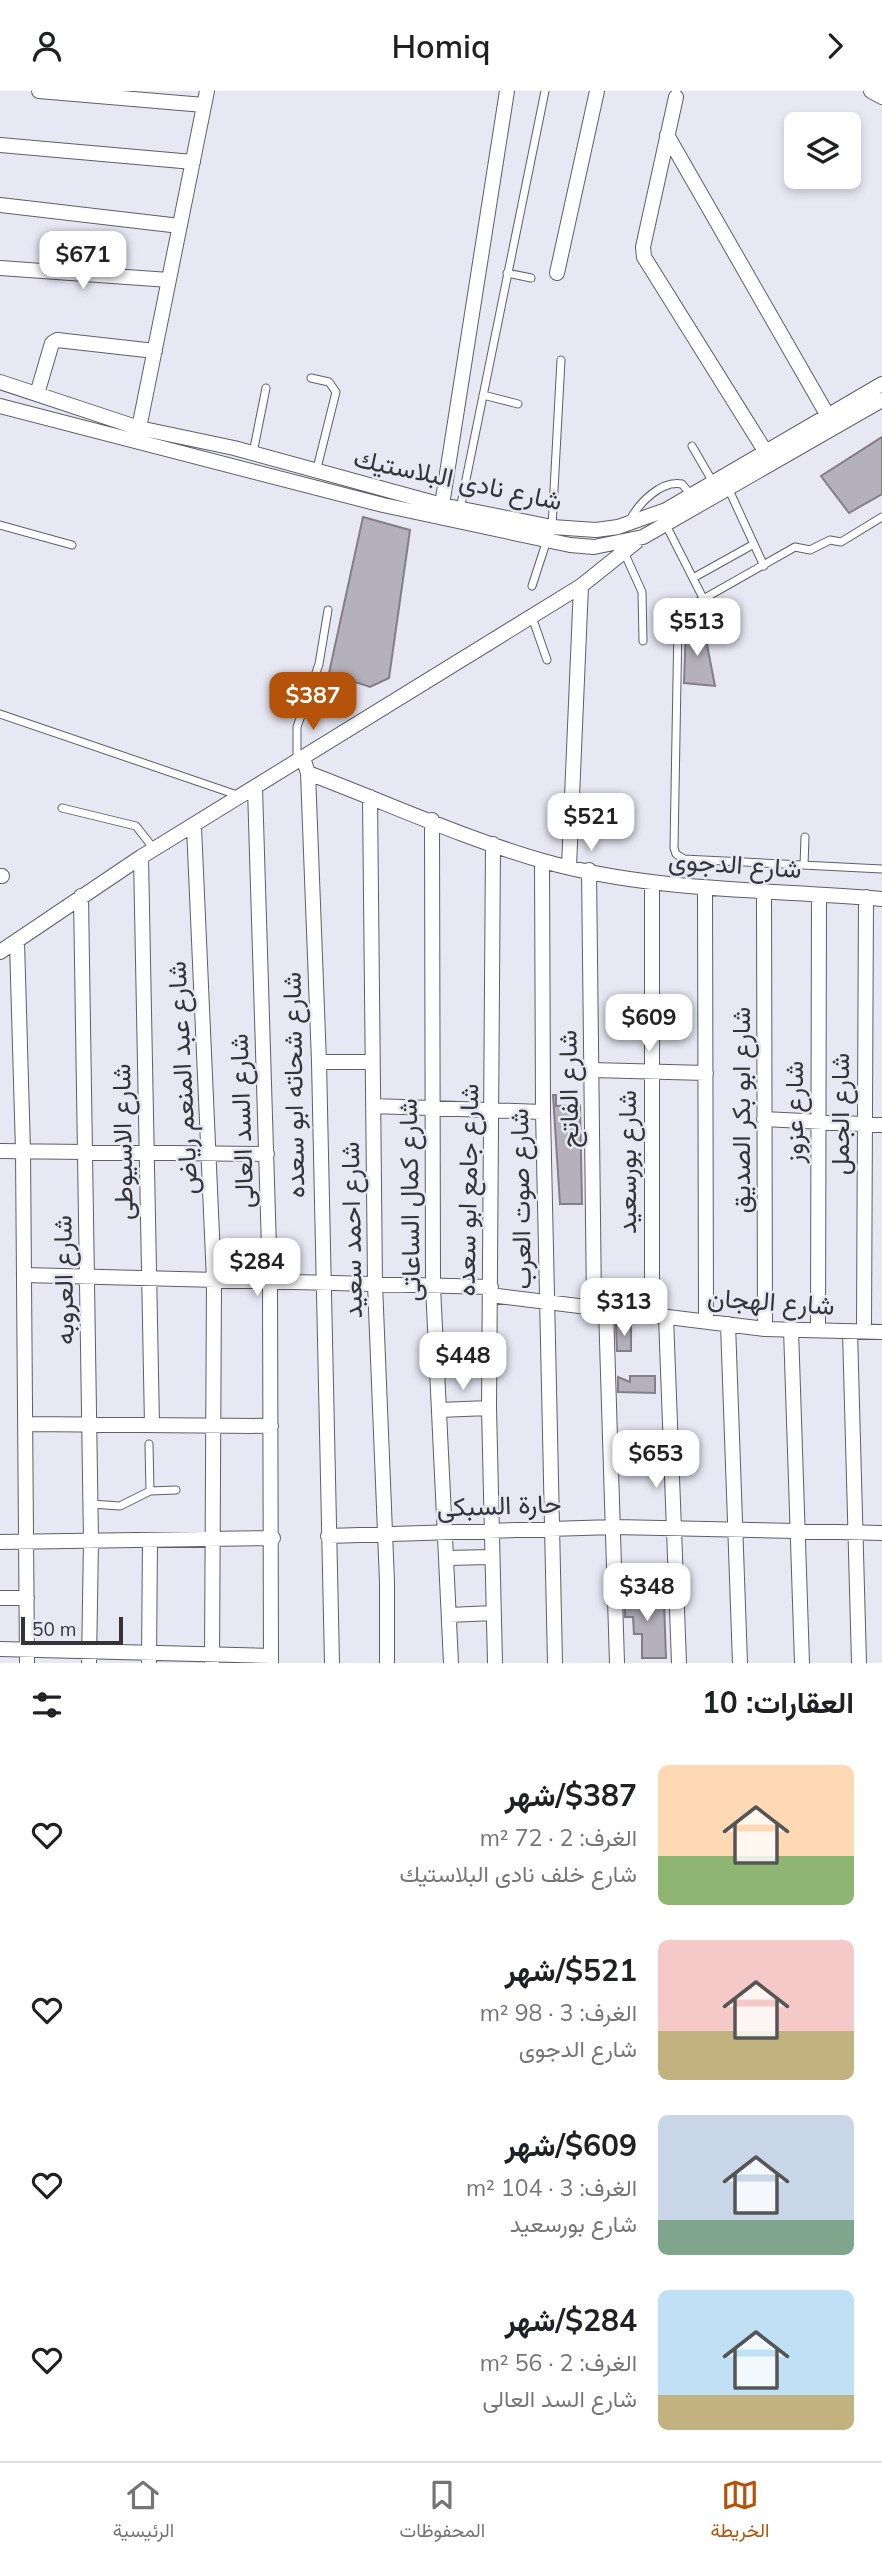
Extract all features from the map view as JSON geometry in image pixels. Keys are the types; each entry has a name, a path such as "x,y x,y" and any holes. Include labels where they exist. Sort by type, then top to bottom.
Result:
{"street":[{"path":"39,91 206,98 139,428"},
{"path":"442,505 507,91"},
{"path":"557,273 597,91"},
{"path":"871,91 882,97"},
{"path":"676,97 643,247 644,257 766,454"},
{"path":"667,135 828,416"},
{"path":"0,145 193,162"},
{"path":"0,205 180,226"},
{"path":"0,268 169,280"},
{"path":"37,394 52,343 57,339 155,351"},
{"name":"شارع نادى البلاستيك","path":"0,381 139,428 253,454 594,547 643,537 882,400"},
{"name":"شارع نادى البلاستيك","path":"0,406 383,505 549,534 627,525 666,510 882,384"},
{"path":"0,952 141,857 194,827 240,796 302,764 581,586 643,537"},
{"path":"569,867 581,586"},
{"name":"شارع الدجوى","path":"302,764 370,797 542,861 652,882 705,888 882,899"},
{"name":"شارع شحاته ابو سعده","path":"302,764 319,1062 332,1663"},
{"name":"شارع السد العالى","path":"255,788 270,1281 273,1538 271,1659"},
{"name":"شارع احمد سعيد","path":"370,797 375,1284 385,1532 387,1663"},
{"name":"شارع كمال الساعاتى","path":"432,820 433,1286 451,1663"},
{"name":"شارع عبد المنعم رياض","path":"194,827 211,1153 214,1280 212,1659"},
{"name":"شارع جامع ابو سعده","path":"493,844 489,1531 495,1663"},
{"name":"شارع الاسيوطى","path":"141,857 152,1425"},
{"name":"شارع صوت العرب","path":"542,861 543,1112 555,1663"},
{"name":"شارع الفاتح","path":"590,870 592,1070 600,1308 615,1527 617,1663"},
{"name":"شارع بورسعيد","path":"652,882 650,1071 659,1316 676,1529 679,1663"},
{"path":"705,888 706,1320"},
{"name":"شارع ابو بكر الصديق","path":"764,892 765,1329"},
{"name":"شارع عزوز","path":"818,1330 819,895"},
{"name":"شارع العروبه","path":"81,896 88,1276 89,1658"},
{"name":"شارع الجمل","path":"859,1663 856,1532 857,1331 866,897"},
{"path":"17,942 23,1151 27,1656"},
{"path":"319,1062 372,1062"},
{"path":"592,1070 706,1073"},
{"path":"373,1106 543,1112"},
{"path":"764,1119 882,1125"},
{"path":"0,1151 267,1154"},
{"name":"شارع الهجان","path":"24,1275 433,1286 490,1291 765,1329 882,1332"},
{"path":"728,1324 740,1663"},
{"path":"791,1329 802,1663"},
{"path":"439,1410 489,1408"},
{"path":"25,1424 271,1426"},
{"name":"حارة السبكى","path":"328,1536 385,1532 615,1527 882,1532"},
{"path":"0,1542 273,1538"},
{"path":"149,1658 150,1540"},
{"path":"447,1558 491,1557"},
{"path":"0,1598 27,1598"},
{"path":"449,1615 493,1613"},
{"path":"0,1649 27,1656 271,1659"}],"lane":[{"path":"460,509 545,91"},
{"path":"507,273 531,278"},
{"path":"532,586 549,534 561,360"},
{"path":"311,378 329,382 336,392 316,473"},
{"path":"253,454 266,388"},
{"path":"483,394 517,404"},
{"path":"692,446 714,484"},
{"path":"627,525 644,500 672,484 682,484 692,496"},
{"path":"729,490 764,566"},
{"path":"882,517 841,541 830,540 810,550 798,545 686,607 678,619 674,851 684,859 882,869"},
{"path":"0,525 72,545"},
{"path":"666,525 703,598"},
{"path":"693,579 754,544"},
{"path":"624,552 642,592 643,641"},
{"path":"302,764 297,727 319,664 328,610"},
{"path":"531,617 547,660"},
{"path":"0,714 240,796"},
{"path":"62,808 136,827 155,850"},
{"path":"804,865 805,837"},
{"path":"149,1444 150,1491"},
{"path":"90,1504 120,1506 150,1491 176,1490"}],"building":[{"path":"882,437 882,494 849,513 821,476"},
{"path":"363,517 410,530 389,678 370,687 329,673"},
{"path":"703,624 715,686 684,683 686,627"},
{"path":"553,1095 556,1095 556,1106 580,1105 582,1204 560,1204"},
{"path":"616,1325 631,1325 631,1351 617,1351"},
{"path":"630,1376 655,1376 655,1393 618,1392 618,1377 630,1382"},
{"path":"624,1584 638,1585 637,1604 664,1603 666,1658 642,1658 642,1634 634,1634 633,1617 625,1617"}]}
